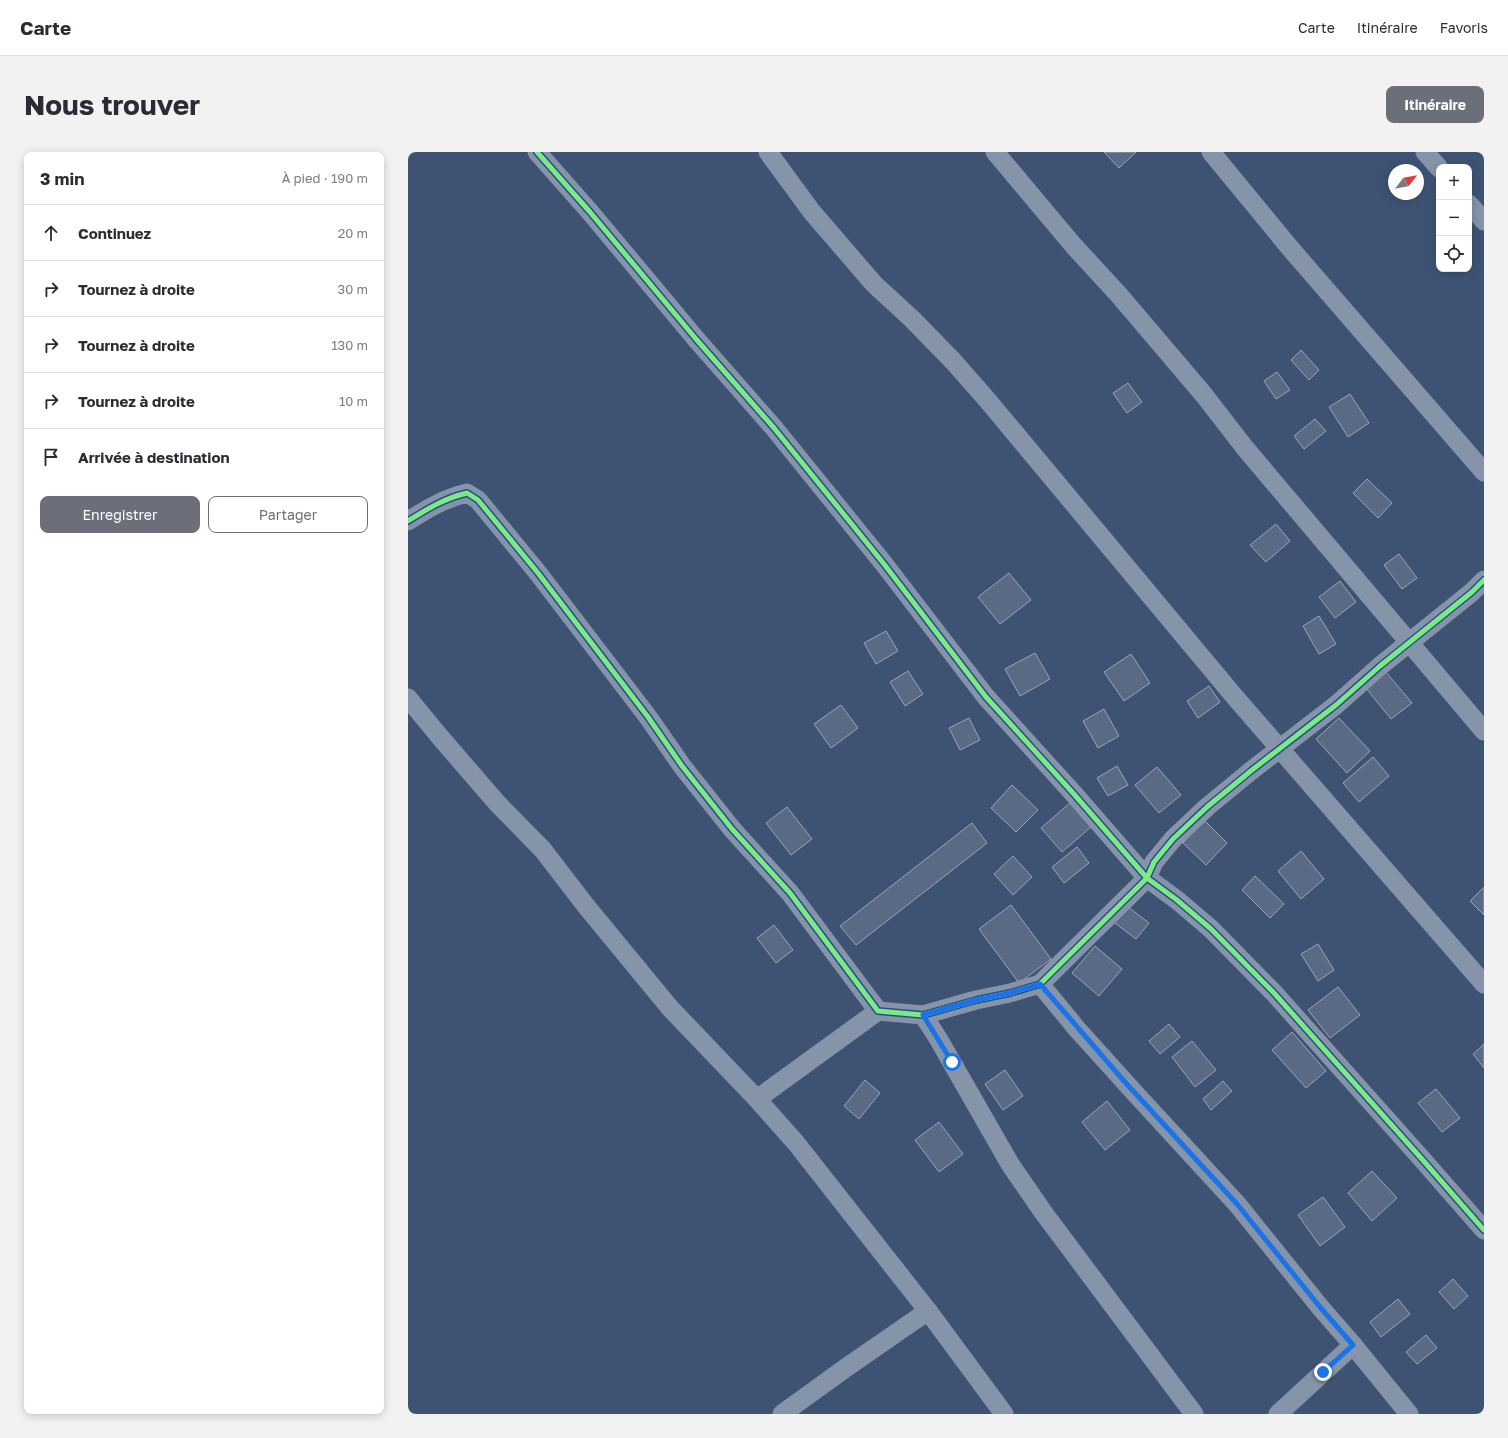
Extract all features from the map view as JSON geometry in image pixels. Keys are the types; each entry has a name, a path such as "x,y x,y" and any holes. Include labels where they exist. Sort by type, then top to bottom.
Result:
{"street":[{"path":"537,152 774,428 884,564 986,697 1073,793 1147,878 1177,900 1211,930 1274,993 1484,1230"},
{"path":"768,152 812,212 874,284 912,319 953,361 989,402 1234,696 1484,984"},
{"path":"995,152 1073,245 1119,295 1204,394 1245,448 1484,731"},
{"path":"1211,152 1296,254 1484,472"},
{"path":"1425,152 1436,165"},
{"path":"1472,207 1484,221"},
{"path":"408,521 426,509 451,496 466,493 478,500 538,574 648,717 682,766 732,829 794,898 878,1011"},
{"path":"757,1099 878,1011 923,1015 1040,984 1147,878 1154,862 1173,839 1207,807 1336,705 1380,666 1484,580"},
{"path":"408,698 497,803 543,850 586,906 670,1008 757,1099 796,1143 928,1311 1004,1414"},
{"path":"1040,984 1077,1029 1237,1204 1409,1414"},
{"path":"923,1015 939,1040 1010,1164 1043,1212 1194,1414"},
{"path":"782,1414 928,1311"},
{"path":"1278,1414 1353,1345"}],"building":[{"path":"1104,152 1136,152 1119,168"},
{"path":"1301,350 1319,370 1309,380 1291,360"},
{"path":"1277,372 1290,390 1276,399 1264,381"},
{"path":"1128,383 1142,402 1127,413 1113,393"},
{"path":"1350,394 1369,423 1348,437 1329,407"},
{"path":"1315,419 1326,431 1304,449 1294,436"},
{"path":"1367,479 1392,503 1378,518 1353,493"},
{"path":"1276,524 1290,541 1266,562 1250,545"},
{"path":"1399,554 1417,578 1402,589 1384,565"},
{"path":"1009,573 1031,600 1000,624 978,597"},
{"path":"1340,581 1356,602 1335,618 1319,597"},
{"path":"1319,616 1336,644 1319,654 1303,626"},
{"path":"886,631 898,651 876,664 864,643"},
{"path":"1035,653 1050,679 1020,696 1005,669"},
{"path":"1131,654 1150,683 1124,701 1104,672"},
{"path":"908,671 923,694 905,706 890,682"},
{"path":"1385,671 1412,703 1391,719 1365,687"},
{"path":"1209,686 1220,702 1198,718 1187,701"},
{"path":"841,705 858,728 831,748 814,724"},
{"path":"1104,709 1119,736 1098,748 1083,721"},
{"path":"969,718 980,740 960,750 949,728"},
{"path":"1339,718 1370,751 1347,773 1316,739"},
{"path":"1373,757 1389,776 1359,802 1343,783"},
{"path":"1117,766 1128,785 1108,796 1097,778"},
{"path":"1157,767 1181,795 1159,813 1135,785"},
{"path":"1012,785 1038,810 1016,832 991,808"},
{"path":"1070,803 1091,827 1062,852 1041,828"},
{"path":"787,807 812,839 791,855 766,823"},
{"path":"1204,820 1227,843 1206,865 1183,843"},
{"path":"972,823 987,843 856,945 840,926"},
{"path":"1077,847 1089,863 1064,883 1052,867"},
{"path":"1301,851 1324,879 1301,899 1278,871"},
{"path":"1013,856 1032,877 1013,895 994,874"},
{"path":"1255,876 1284,904 1270,918 1242,890"},
{"path":"1484,887 1484,915 1470,901"},
{"path":"1124,904 1149,923 1136,939 1111,920"},
{"path":"1011,905 1051,959 1019,983 979,929"},
{"path":"774,925 793,950 776,963 757,938"},
{"path":"1318,944 1334,970 1318,981 1301,954"},
{"path":"1095,946 1122,969 1099,996 1072,973"},
{"path":"1338,987 1360,1015 1330,1038 1308,1010"},
{"path":"1169,1024 1180,1037 1160,1054 1149,1041"},
{"path":"1292,1032 1326,1071 1306,1088 1272,1050"},
{"path":"1192,1041 1216,1070 1195,1087 1172,1057"},
{"path":"1484,1044 1484,1068 1473,1054"},
{"path":"1005,1070 1023,1096 1003,1110 985,1084"},
{"path":"865,1080 880,1093 859,1119 844,1106"},
{"path":"1223,1081 1232,1091 1211,1110 1203,1099"},
{"path":"1436,1089 1460,1118 1442,1132 1418,1103"},
{"path":"1107,1101 1130,1130 1105,1150 1082,1122"},
{"path":"939,1122 963,1154 939,1172 915,1140"},
{"path":"1372,1171 1397,1198 1372,1221 1348,1193"},
{"path":"1323,1197 1345,1227 1320,1246 1298,1215"},
{"path":"1453,1279 1468,1296 1454,1309 1439,1292"},
{"path":"1398,1299 1410,1314 1381,1337 1370,1322"},
{"path":"1426,1335 1437,1348 1417,1364 1406,1352"}],"cycle path":[{"path":"537,152 774,428 884,564 986,697 1073,793 1147,878 1177,900 1211,929 1274,993 1484,1230"},
{"path":"408,521 436,504 459,495 467,493 478,500 538,573 648,717 682,766 732,829 790,893 878,1011 923,1015 1040,984 1147,878 1154,862 1173,839 1207,807 1336,705 1380,666 1472,592 1484,580"}],"route":[{"path":"952,1062 923,1015 1040,984 1077,1029 1237,1204 1320,1307 1353,1345 1323,1372"}]}
